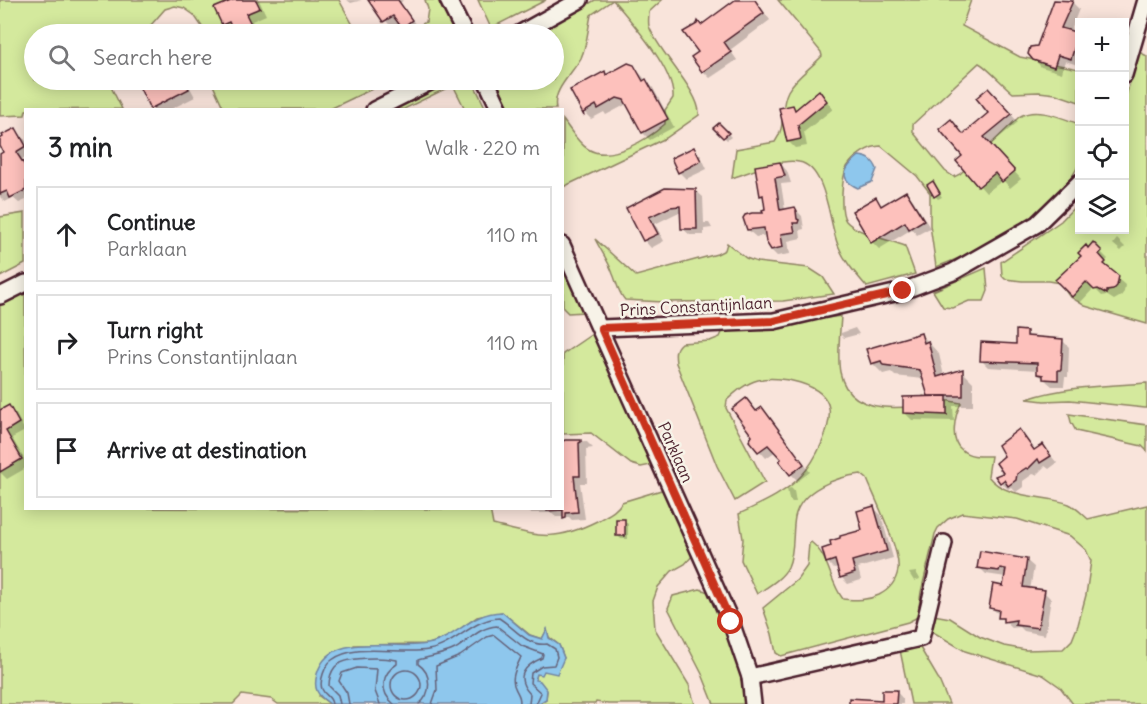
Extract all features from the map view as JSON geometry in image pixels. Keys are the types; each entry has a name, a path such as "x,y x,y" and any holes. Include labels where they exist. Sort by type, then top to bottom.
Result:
{"street":[{"path":"448,0 460,24"},
{"path":"537,24 580,0"},
{"path":"1126,72 1146,0"},
{"path":"378,108 414,90"},
{"path":"491,90 499,108"},
{"name":"Prins Constantijnlaan","path":"601,328 774,321 903,291 953,272 1037,224 1075,187"},
{"name":"Parklaan","path":"564,249 731,622 750,677 753,704"},
{"path":"0,296 24,284"},
{"path":"750,677 921,638 944,543"}],"green space":[{"path":"0,0 339,0 352,24 200,24 194,15 184,8 175,6 165,9 152,24 24,24 24,90 112,90 122,108 24,108 24,115 0,116"},
{"path":"425,0 439,0 451,24 422,24 426,22 428,9"},
{"path":"478,0 546,0 499,24 489,24"},
{"path":"595,0 613,0 591,15 581,58 564,82 564,24 554,24"},
{"path":"613,0 662,0 649,12 649,26 660,47 693,95 699,115 666,138 564,187 564,121 584,146 597,153 618,151 628,147 665,124 665,110 673,98 672,87 660,60"},
{"path":"778,0 971,0 962,26 1020,57 1075,68 1075,101 1056,94 1013,93 979,63 913,124 913,132 945,171 954,177 960,174 1019,117 1033,113 1049,114 1075,123 1075,172 1056,197 1026,222 972,252 936,267 930,225 930,193 917,176 881,146 862,152 845,171 842,194 846,221 873,236 905,246 915,274 867,287 841,251 821,185 816,174 808,166 799,162 783,162 732,178 736,149 775,142 781,130 785,97 788,91 799,77 822,56"},
{"path":"1139,52 1147,56 1147,324 1085,306 1069,296 1060,283 1005,279 1002,276 1001,262 1061,221 1075,206 1075,234 1129,234 1129,86"},
{"path":"215,90 370,90 332,108 224,108"},
{"path":"432,90 443,90 406,108 395,108"},
{"path":"456,90 477,90 486,108 464,108"},
{"path":"501,90 560,90 556,108 510,108"},
{"path":"24,213 24,265 0,277 0,217"},
{"path":"595,239 636,276 717,254 725,250 727,243 746,258 757,262 809,268 823,277 834,294 783,301 625,300"},
{"path":"986,268 988,291 984,301 969,301 953,308 943,307 933,291"},
{"path":"564,270 585,312 568,313 564,309"},
{"path":"24,293 24,510 490,510 493,525 534,534 557,535 597,521 611,513 622,502 668,488 695,553 685,564 672,571 658,587 653,601 655,629 689,685 695,704 596,702 595,704 538,704 546,699 547,691 535,680 537,674 564,658 559,645 549,637 547,630 542,639 530,635 502,612 477,617 450,636 429,644 354,645 319,696 330,704 278,704 271,699 242,695 233,704 0,704 0,305"},
{"path":"841,316 840,372 844,384 859,400 892,408 916,406 923,396 961,403 954,428 958,446 968,454 991,456 988,476 1004,489 1069,504 1088,519 1147,505 1147,704 1073,704 1060,687 1043,675 965,651 928,629 934,615 950,618 980,637 1004,646 1026,650 1063,649 1072,640 1086,595 1091,561 1086,550 1070,536 1017,519 962,513 948,519 938,528 916,618 781,656 776,653 763,608 797,580 807,566 811,542 826,562 843,599 861,600 883,593 896,578 898,561 892,538 867,479 861,474 841,478 821,486 804,499 799,507 795,517 792,555 788,567 778,579 757,594 741,560 743,539 739,514 781,493 802,475 822,444 828,425 829,408 826,399 819,392 800,383 767,379 754,381 727,400 726,408 765,482 735,501 717,466 676,363 676,352 681,343 710,341 720,337 724,328 764,327"},
{"path":"595,332 656,464 641,467 631,464 591,433 564,434 564,353"},
{"path":"1147,383 1147,408 1070,400 1027,399 1071,389"},
{"path":"1069,414 1147,425 1147,451 1142,446 1076,431"},
{"path":"700,589 711,593 738,662 746,704 714,704 702,674 668,608 673,596"},
{"path":"919,646 938,678 949,704 911,704 900,650"}],"water":[{"path":"859,156 870,160 877,169 872,182 858,188 847,180 845,172"},
{"path":"502,612 529,635 542,639 547,629 549,638 559,645 564,658 557,674 544,671 542,675 537,674 535,680 540,681 547,690 546,699 538,704 330,704 317,691 317,674 324,660 336,651 350,646 432,643 482,616"}],"building":[{"path":"233,0 256,0 260,8 246,14 251,24 230,24 229,22 222,24 214,8"},
{"path":"368,0 398,0 412,20 407,24 399,24 393,16 383,22"},
{"path":"735,0 755,0 764,13 724,42 731,52 702,72 691,57 698,52 683,32 697,24 698,21 701,25"},
{"path":"1054,0 1073,1 1061,28 1075,32 1075,46 1071,59 1058,55 1054,67 1033,60 1028,54 1030,47 1037,46"},
{"path":"628,63 634,65 643,81 646,79 668,119 642,133 624,100 617,98 598,109 596,105 583,113 584,116 570,90 605,71 606,75"},
{"path":"988,88 1012,114 984,137 1015,171 1002,182 995,173 978,187 956,161 962,156 939,129 951,119 963,134 988,113 976,98"},
{"path":"141,90 187,90 152,108 150,108"},
{"path":"819,90 827,101 798,125 801,139 787,142 779,108 793,105 795,110"},
{"path":"719,123 729,133 723,138 713,128"},
{"path":"16,128 24,142 24,147 16,152 24,164 24,191 10,198 7,191 0,194 0,154 3,152 0,139 2,135"},
{"path":"694,147 701,161 678,173 671,158"},
{"path":"780,162 785,176 775,178 780,210 795,207 799,220 798,223 793,223 795,232 781,234 783,247 771,250 766,242 764,228 747,230 743,218 752,213 763,213 762,210 765,209 763,195 760,196 755,166"},
{"path":"933,181 940,193 934,197 927,185"},
{"path":"665,188 696,189 697,229 681,229 680,206 670,207 649,217 658,234 643,241 626,208"},
{"path":"906,191 924,220 909,229 905,222 871,243 852,211 876,197 881,206"},
{"path":"1093,242 1102,251 1099,254 1106,262 1104,264 1119,276 1117,286 1107,291 1107,294 1098,289 1094,290 1086,282 1072,297 1055,280 1081,256 1078,253 1086,245 1088,248"},
{"path":"1016,330 1027,331 1027,336 1063,339 1058,380 1043,379 1043,375 1037,374 1037,363 980,361 981,342 1016,344"},
{"path":"921,333 924,343 928,341 937,377 963,369 963,396 928,396 920,370 883,365 881,361 871,364 866,349"},
{"path":"947,396 947,415 903,413 903,397"},
{"path":"746,398 756,411 762,407 804,464 790,475 779,461 781,459 768,445 758,452 749,441 752,436 732,409"},
{"path":"9,405 19,423 6,431 22,459 0,472 0,410"},
{"path":"1019,429 1034,450 1043,444 1051,456 1040,463 1038,459 1028,469 1017,474 1016,480 1008,486 1004,480 1000,483 995,476 1003,473 996,463 1004,456 998,445"},
{"path":"581,440 581,442 579,443 580,476 574,476 578,512 566,513 566,518 563,519 564,510 564,441"},
{"path":"874,506 887,551 852,561 855,573 840,578 835,560 826,563 822,549 831,546 830,541 840,536 862,530 857,511"},
{"path":"616,519 625,519 625,536 616,536"},
{"path":"980,551 1027,559 1023,587 1045,590 1038,628 1015,625 1016,620 1003,622 1003,618 998,618 999,610 989,608 993,584 1003,586 1006,569 1000,568 999,571 977,568"},
{"path":"882,690 897,690 896,704 849,704 849,698 882,700"}],"route":[{"path":"731,622 601,328 774,321 903,291"}]}
